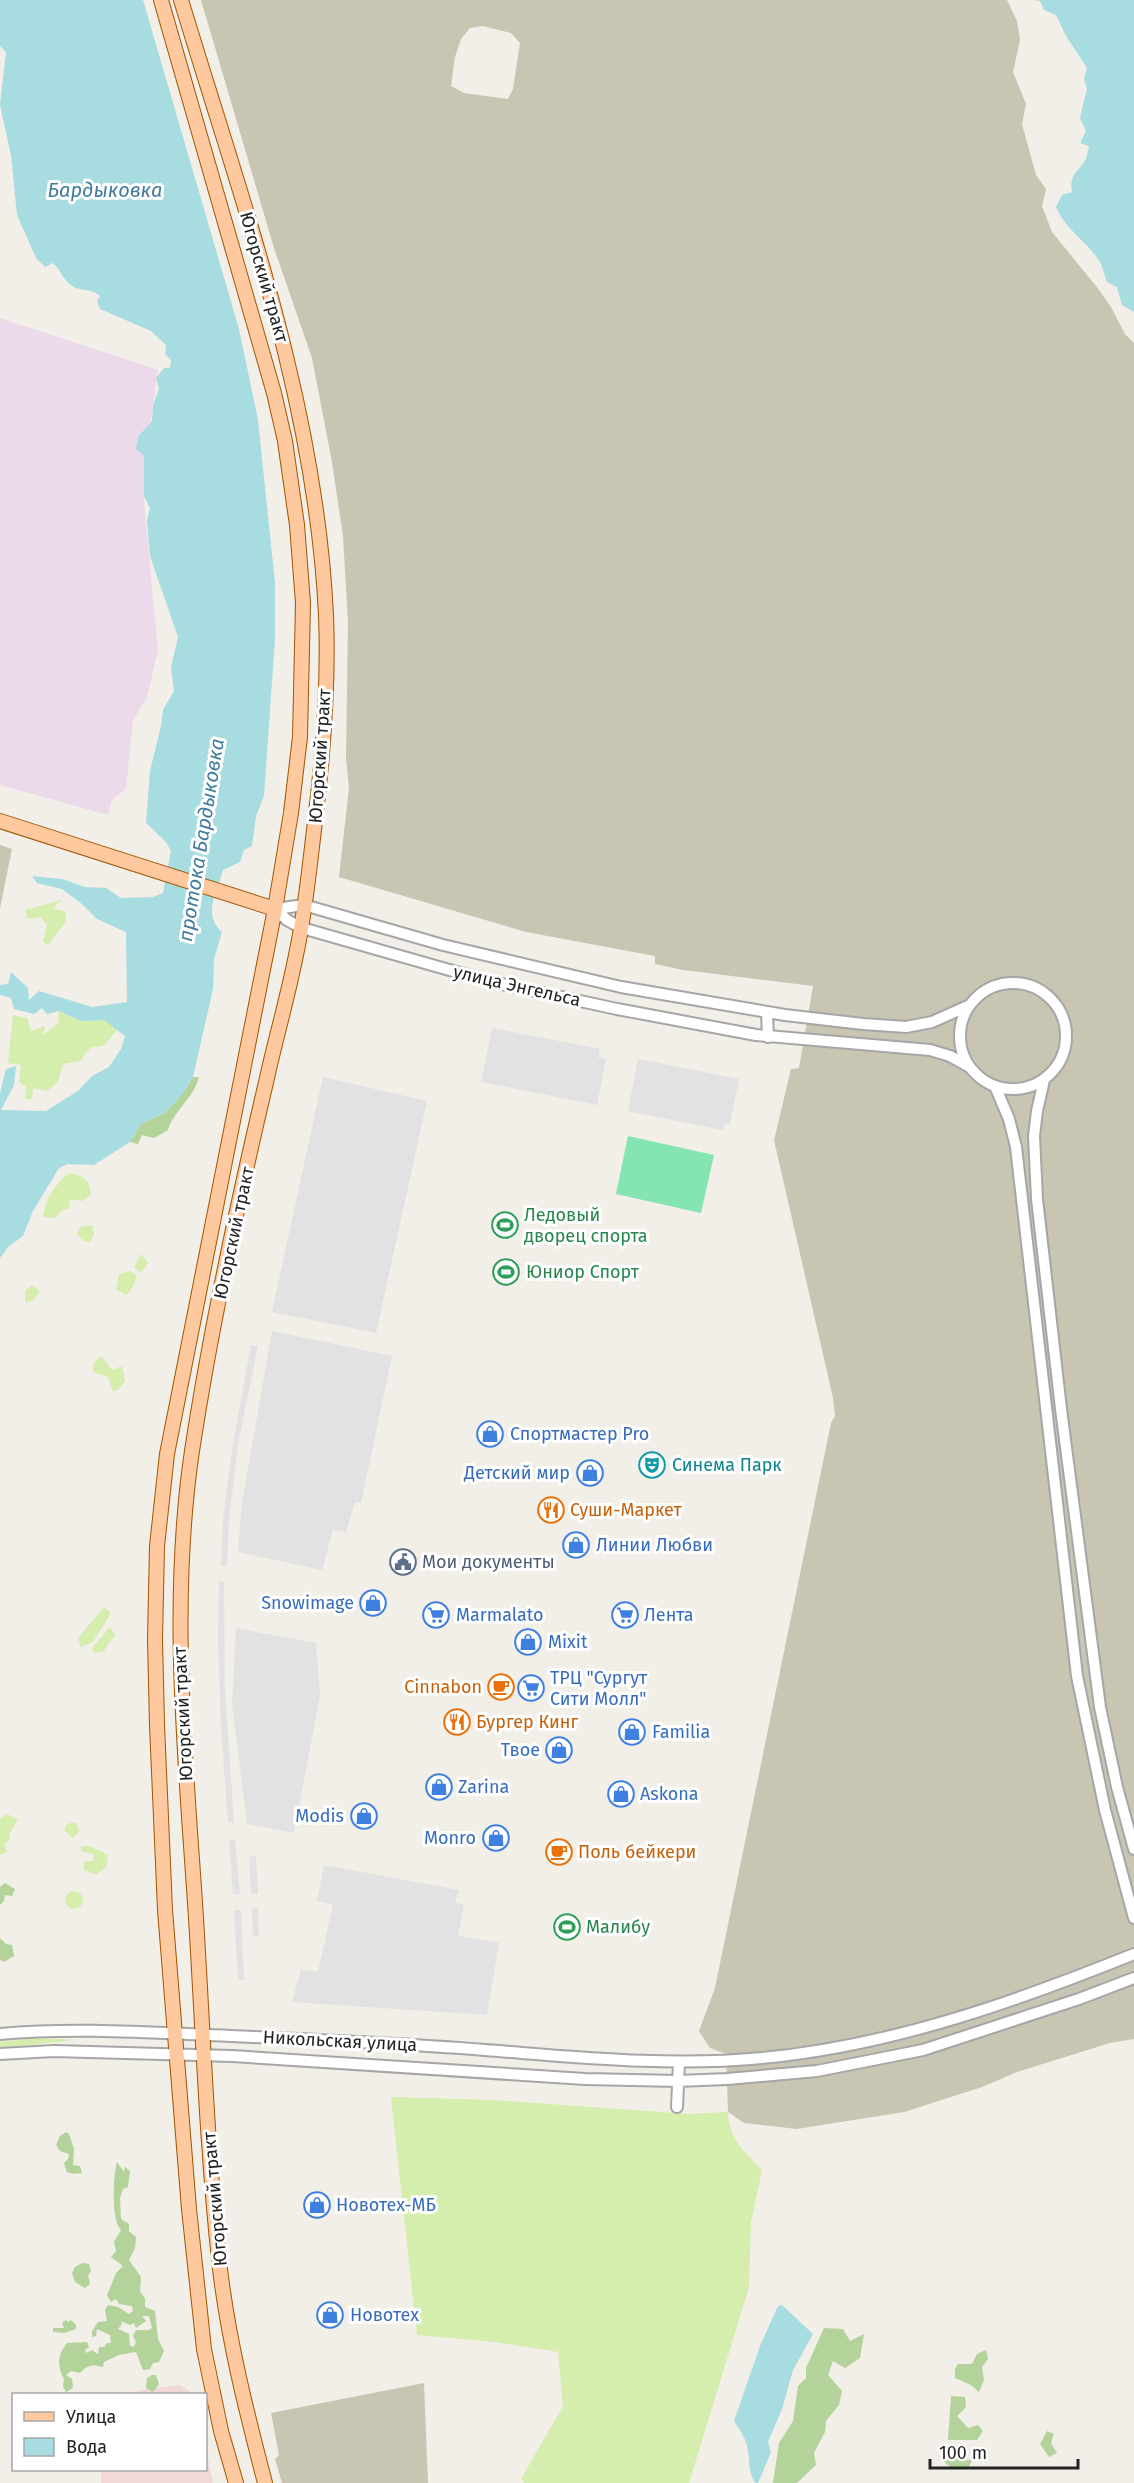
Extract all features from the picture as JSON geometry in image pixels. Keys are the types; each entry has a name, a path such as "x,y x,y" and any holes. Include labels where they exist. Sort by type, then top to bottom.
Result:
{"main road":[{"name":"Югорский тракт","path":"161,0 262,347 285,441 297,525 303,603 300,737 291,813 275,909 167,1454 157,1546 157,1725 165,1910 176,2056 204,2349 221,2431 236,2483"},
{"name":"Югорский тракт","path":"181,0 294,381 308,451 320,540 326,640 322,764 302,928 268,1072 212,1335 192,1453 180,1548 180,1647 219,2261 238,2368 265,2483"},
{"name":"улица Энгельса","path":"0,821 275,909"}],"street":[{"name":"улица Энгельса","path":"275,909 304,905 443,945 609,985 766,1013 906,1027 932,1022 970,1005"},
{"name":"улица Энгельса","path":"275,909 287,920 302,928 488,981 616,1009 768,1037 930,1050 950,1056 970,1066"},
{"path":"1009,983 1036,988 1051,999 1062,1014 1066,1041 1057,1067 1044,1080 1018,1089 995,1086 983,1080 970,1066 962,1050 961,1031 970,1005 983,993 1009,983"},
{"path":"766,1013 768,1037"},
{"path":"1044,1080 1034,1136 1037,1199 1062,1421 1100,1707 1117,1787 1134,1849"},
{"path":"995,1086 1009,1119 1016,1147 1077,1676 1105,1810 1125,1892 1134,1918"},
{"name":"Никольская улица","path":"0,2034 63,2031 347,2040 588,2058 679,2062 763,2058 878,2040 918,2030 1008,2001 1134,1954"},
{"name":"Никольская улица","path":"0,2054 54,2051 205,2056 585,2079 678,2081 817,2071 892,2057 933,2047 1079,1999 1134,1978"},
{"path":"677,2107 679,2062"}],"shaded area":[{"path":"201,0 1007,0 1017,21 1020,40 1013,72 1026,104 1022,124 1036,175 1046,189 1042,206 1052,232 1096,286 1111,307 1125,334 1134,343 1134,2039 1110,2043 1017,2072 982,2087 904,2112 797,2129 744,2123 728,2112 726,2054 710,2048 699,2031 715,1988 831,1423 835,1416 833,1398 774,1140 791,1069 799,1068 813,986 683,970 655,964 655,956 526,932 339,877 349,788 346,758 348,622 343,536 332,462 312,358 274,248","holes":["483,26 511,33 520,43 513,89 508,99 464,93 451,86 455,57 461,39 470,28"]},
{"path":"0,318 158,370 144,469 144,503 158,650 147,697 133,720 126,789 112,800 108,815 0,785"},
{"path":"0,845 12,849 0,908"},
{"path":"492,1028 600,1049 598,1057 606,1059 597,1105 481,1082"},
{"path":"638,1059 739,1079 730,1124 724,1123 723,1130 628,1111"},
{"path":"323,1077 427,1101 376,1333 272,1312"},
{"path":"272,1331 392,1356 361,1503 355,1502 346,1532 333,1530 322,1570 238,1552 242,1503"},
{"path":"251,1345 258,1346 238,1444 229,1521 227,1567 221,1565 223,1519 233,1443"},
{"path":"219,1581 224,1581 225,1689 234,1823 228,1823 221,1728"},
{"path":"236,1628 316,1643 320,1696 294,1833 247,1824 232,1704"},
{"path":"235,1839 240,1894 233,1894 229,1840"},
{"path":"256,1856 258,1894 251,1894 249,1857"},
{"path":"324,1865 459,1890 455,1902 464,1905 458,1936 499,1943 487,2015 292,2002 301,1969 318,1972 333,1905 317,1901"},
{"path":"258,1907 259,1936 253,1936 252,1908"},
{"path":"234,1910 241,1910 244,1980 238,1980"},
{"path":"424,2383 428,2483 282,2483 275,2459 279,2455 271,2413"},
{"path":"180,2385 192,2393 128,2393"},
{"path":"207,2453 213,2483 101,2483 101,2471 207,2471"}],"green space":[{"path":"61,900 53,908 66,912 66,921 48,945 43,942 47,924 40,917 28,919 25,910"},
{"path":"59,1011 81,1021 104,1020 118,1029 104,1045 90,1048 80,1061 63,1064 58,1082 47,1091 33,1088 32,1099 25,1099 26,1087 19,1082 21,1065 8,1063 13,1015 27,1018 31,1031 45,1026 43,1035 58,1024"},
{"path":"193,1077 199,1077 189,1098 175,1116 168,1130 154,1138 142,1135 138,1144 130,1142 141,1124 166,1112 183,1093"},
{"path":"628,1136 714,1155 701,1213 616,1194"},
{"path":"69,1173 79,1175 88,1182 91,1195 82,1201 70,1199 69,1208 61,1211 55,1218 43,1217 52,1192"},
{"path":"92,1225 94,1234 90,1243 81,1239 77,1233 80,1227"},
{"path":"141,1254 148,1263 141,1273 134,1267"},
{"path":"130,1271 137,1276 126,1295 116,1289 119,1274"},
{"path":"32,1285 40,1291 33,1300 25,1303 25,1291"},
{"path":"101,1356 112,1370 122,1366 125,1381 118,1390 113,1391 108,1377 93,1372 93,1364"},
{"path":"104,1607 111,1613 93,1642 81,1647 78,1638"},
{"path":"110,1627 115,1635 103,1652 94,1653 92,1648"},
{"path":"7,1814 18,1820 10,1833 10,1839 4,1844 7,1852 0,1855 0,1819"},
{"path":"76,1822 79,1832 73,1838 64,1830 67,1824"},
{"path":"81,1846 89,1846 108,1855 106,1867 96,1875 83,1869 85,1861 93,1861 93,1854 81,1851"},
{"path":"5,1883 15,1889 12,1896 5,1895 0,1905 0,1887"},
{"path":"74,1891 80,1894 83,1900 80,1906 74,1909 68,1906 65,1900 68,1894"},
{"path":"0,1938 6,1944 12,1945 14,1956 4,1962 0,1960"},
{"path":"36,2038 75,2040 0,2048 0,2042"},
{"path":"391,2097 494,2100 689,2114 728,2112 734,2138 762,2170 751,2222 749,2287 689,2483 525,2483 521,2479 563,2406 558,2352 495,2342 417,2335"},
{"path":"66,2132 69,2134 74,2149 73,2165 80,2166 82,2173 67,2172 64,2163 69,2154 60,2151 56,2145 60,2136"},
{"path":"117,2162 124,2172 125,2167 130,2171 128,2187 123,2189 120,2198 121,2219 129,2224 129,2231 136,2237 135,2248 129,2260 141,2277 140,2292 145,2298 145,2307 155,2311 158,2339 164,2351 159,2362 153,2363 150,2369 143,2370 136,2352 119,2355 104,2362 103,2367 90,2366 80,2373 71,2371 66,2375 72,2379 73,2388 66,2392 59,2361 61,2352 67,2343 87,2342 89,2347 85,2350 86,2353 92,2350 98,2354 99,2347 111,2343 110,2335 97,2329 96,2336 92,2337 92,2331 98,2322 107,2321 105,2310 108,2305 118,2307 129,2314 133,2311 132,2306 119,2304 116,2299 111,2302 107,2295 116,2273 123,2266 111,2257 116,2251 114,2242 121,2230 114,2208","holes":["142,2316 149,2316 152,2328 136,2330 133,2336 136,2342 134,2347 130,2346 129,2334 118,2329 122,2324 121,2321 130,2325 134,2323 136,2328 146,2321"]},
{"path":"82,2263 89,2264 91,2271 88,2275 90,2284 85,2288 75,2282 72,2273 75,2267"},
{"path":"66,2320 68,2322 71,2320 76,2325 76,2329 64,2333 53,2332 53,2328 64,2328 62,2323"},
{"path":"824,2328 843,2329 850,2341 864,2334 860,2358 845,2368 833,2361 828,2375 842,2391 839,2405 826,2421 825,2432 814,2453 816,2465 797,2483 773,2483 779,2443 793,2421 798,2386 806,2378 806,2368"},
{"path":"986,2350 988,2359 982,2367 984,2380 979,2392 971,2385 955,2378 955,2369 958,2364 972,2364 977,2354"},
{"path":"156,2375 159,2384 153,2392 146,2388 147,2378"},
{"path":"951,2396 965,2397 966,2407 957,2416 968,2428 978,2425 983,2431 977,2440 948,2440"},
{"path":"1047,2431 1054,2434 1051,2443 1057,2453 1049,2457 1040,2444"},
{"path":"960,2451 963,2461 973,2459 968,2468 953,2469 942,2460 951,2452"}],"water":[{"name":"Бардыковка","path":"0,0 143,0 239,329 258,420 275,583 275,639 264,796 256,816 252,846 244,850 240,862 223,870 213,903 213,918 222,932 214,959 213,989 193,1077 183,1093 166,1112 141,1124 130,1142 94,1165 68,1164 59,1168 33,1211 23,1236 8,1247 0,1258 0,1093 6,1069 16,1066 14,1085 1,1110 46,1111 78,1091 92,1076 109,1067 121,1049 125,1036 104,1020 81,1021 59,1011 47,1014 42,1008 34,1014 14,1009 11,998 0,995 0,985 8,984 11,972 28,988 29,1000 39,991 92,1007 127,1002 126,932 97,919 62,889 37,883 32,876 62,879 85,887 106,888 121,898 153,897 163,893 171,851 166,842 146,823 150,771 163,710 174,691 171,667 178,637 150,556 147,520 150,508 144,496 144,456 136,449 138,437 152,421 153,405 159,389 156,378 164,368 170,368 171,360 165,354 166,345 151,331 100,309 97,301 100,296 93,291 72,286 53,263 45,267 36,258 17,215 11,155 0,105 6,52 0,46"},
{"path":"1033,0 1134,0 1134,312 1122,305 1117,287 1107,282 1100,261 1065,222 1056,207 1062,195 1072,192 1073,178 1085,161 1088,152 1089,146 1080,143 1086,131 1080,118 1087,89 1084,79 1087,68 1066,36 1056,15 1044,10 1040,1"},
{"path":"782,2305 813,2334 793,2370 782,2409 768,2442 771,2452 758,2483 755,2483 750,2470 746,2443 734,2421 760,2346 778,2306"}],"place":[{"name":"Ледовый дворец спорта","path":"505,1225"},
{"name":"Юниор Спорт","path":"506,1272"},
{"name":"Спортмастер Pro","path":"490,1434"},
{"name":"Синема Парк","path":"652,1465"},
{"name":"Детский мир","path":"590,1473"},
{"name":"Суши-Маркет","path":"551,1510"},
{"name":"Линии Любви","path":"576,1545"},
{"name":"Мои документы","path":"403,1562"},
{"name":"Snowimage","path":"373,1603"},
{"name":"Marmalato","path":"436,1615"},
{"name":"Лента","path":"625,1615"},
{"name":"Mixit","path":"528,1642"},
{"name":"Cinnabon","path":"501,1687"},
{"name":"ТРЦ \"Сургут Сити Молл\"","path":"531,1688"},
{"name":"Бургер Кинг","path":"457,1722"},
{"name":"Familia","path":"632,1732"},
{"name":"Твое","path":"559,1750"},
{"name":"Zarina","path":"439,1787"},
{"name":"Askona","path":"621,1794"},
{"name":"Modis","path":"364,1816"},
{"name":"Monro","path":"496,1838"},
{"name":"Поль бейкери","path":"559,1852"},
{"name":"Малибу","path":"567,1927"},
{"name":"Новотех-МБ","path":"317,2205"},
{"name":"Новотех","path":"330,2315"}],"water label":[{"name":"протока Бардыковка","path":"201,840"}]}
